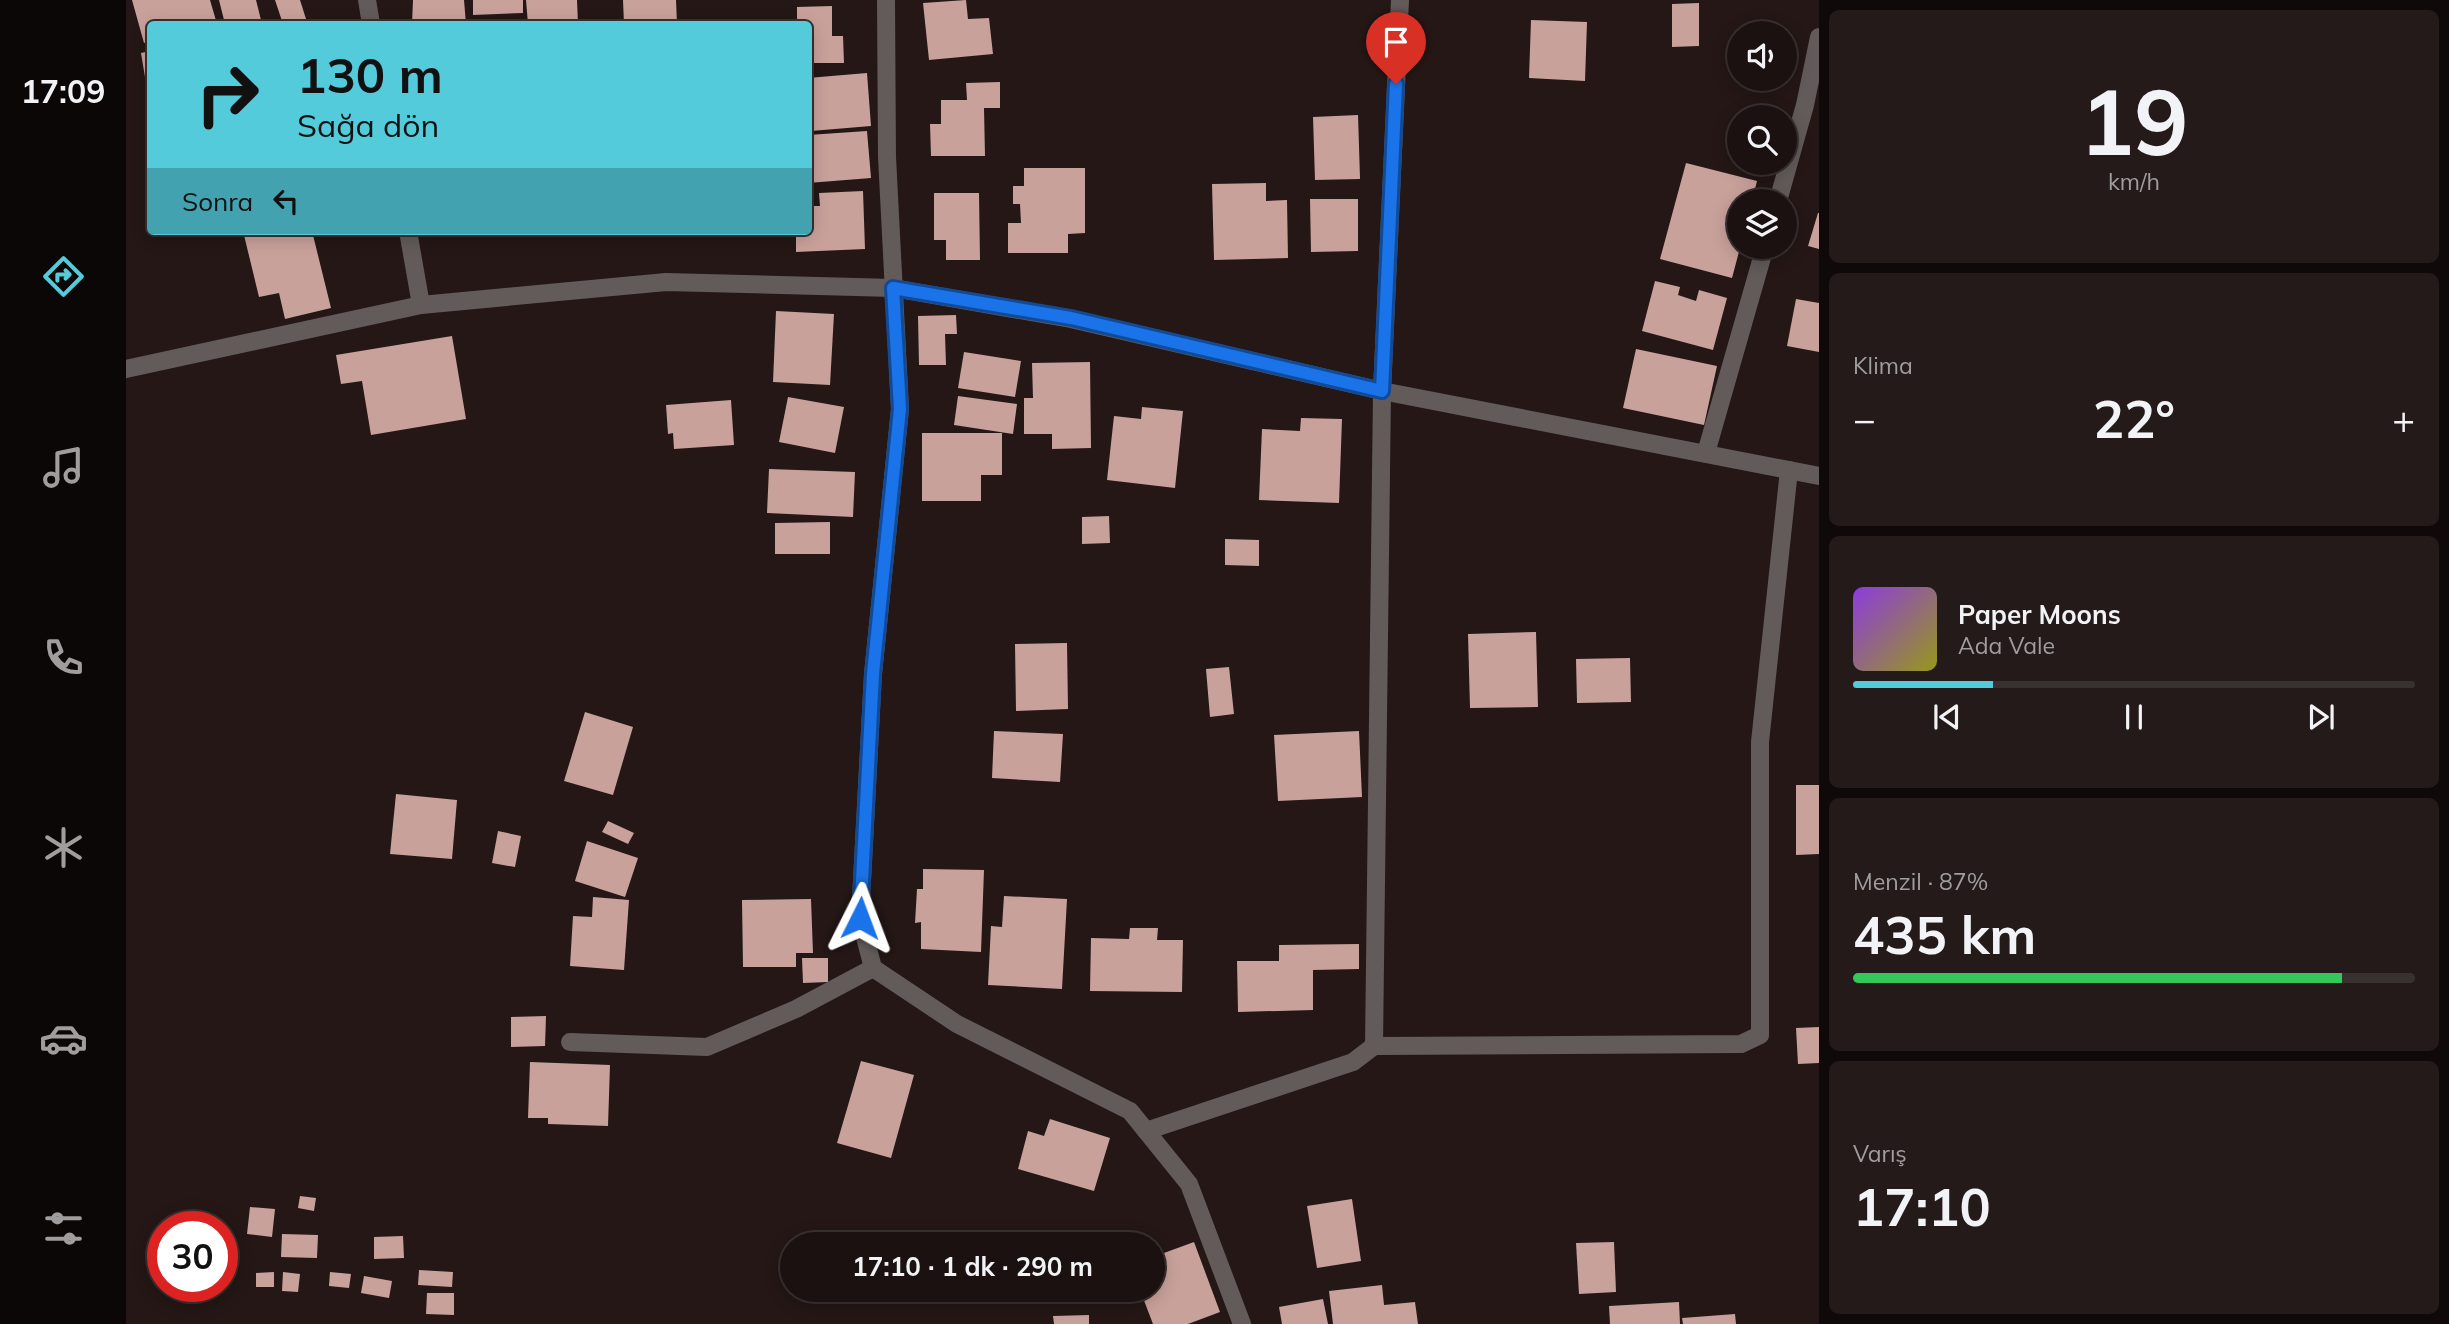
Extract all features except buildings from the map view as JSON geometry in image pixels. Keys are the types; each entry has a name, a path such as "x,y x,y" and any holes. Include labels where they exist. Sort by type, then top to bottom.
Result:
{"street":[{"path":"367,0 370,21"},
{"path":"886,0 887,157 900,409 873,674 860,918 873,968 957,1024 1130,1111 1189,1184 1242,1324"},
{"path":"1374,1046 1382,391 1400,0"},
{"path":"1780,189 1805,105 1819,37"},
{"path":"409,235 421,305"},
{"path":"1706,453 1762,259"},
{"path":"126,369 421,305 666,282 893,288 1071,318 1382,391 1819,476"},
{"path":"1146,1131 1353,1062 1374,1046 1741,1044 1760,1035 1760,742 1789,470"},
{"path":"570,1042 707,1047 796,1009 873,968"}],"route":[{"path":"860,918 873,674 900,409 893,288 1071,318 1382,391 1396,84"}]}
